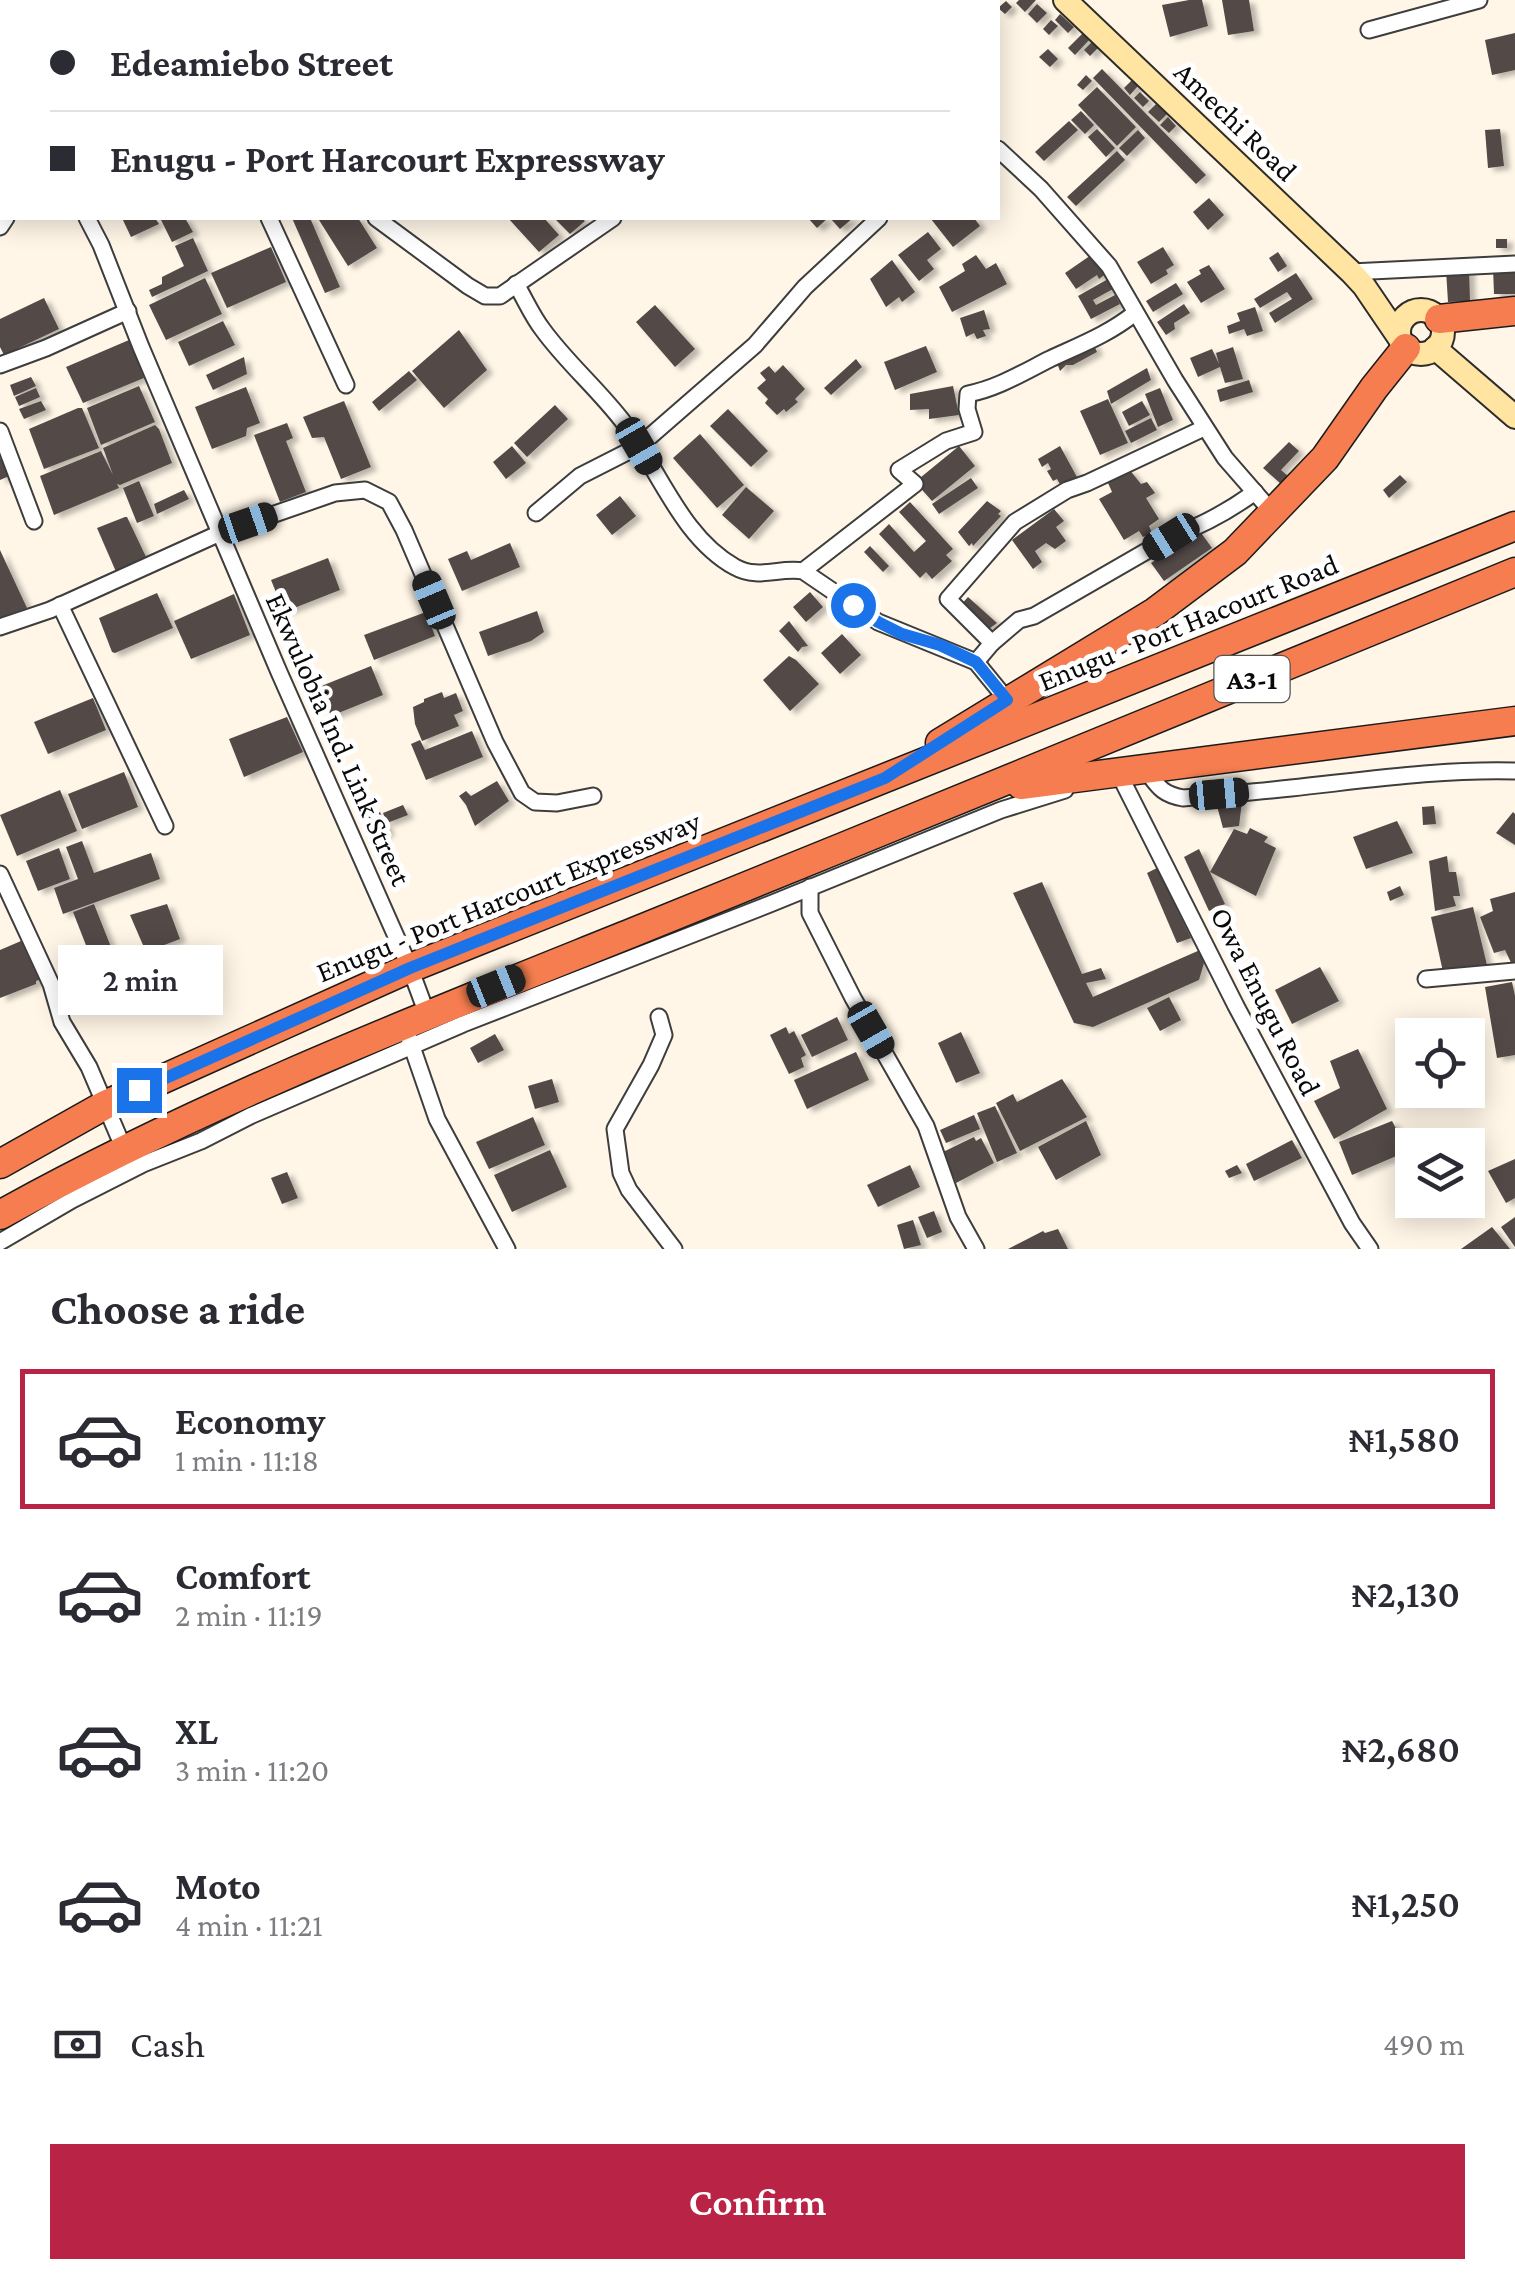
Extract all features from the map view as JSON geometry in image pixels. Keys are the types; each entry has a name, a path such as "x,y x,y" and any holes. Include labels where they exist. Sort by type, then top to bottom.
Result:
{"highway":[{"path":"1432,315 1515,311"},
{"path":"885,778 1154,612 1235,552 1325,458 1403,344"},
{"name":"Enugu - Port Hacourt Road","path":"885,778 1515,526"},
{"name":"A3-1","path":"0,1215 124,1149 1515,572"},
{"path":"990,789 1515,721"},
{"name":"Enugu - Port Harcourt Expressway","path":"0,1164 105,1105 410,968 885,778"}],"main road":[{"name":"Amechi Road","path":"1065,0 1358,279"},
{"path":"1358,279 1432,315 1442,334 1435,348 1421,354 1403,344 1358,279"},
{"path":"1403,344 1399,329 1409,313 1432,315"},
{"path":"1435,348 1515,417"}],"street":[{"path":"1369,30 1480,0"},
{"path":"1000,151 1041,189 1109,266 1224,458 1274,513"},
{"name":"Ekwulobia Ind. Link Street","path":"88,220 410,968 414,1028 437,1119 507,1249"},
{"path":"270,220 346,385"},
{"path":"379,220 485,296 500,296 610,220"},
{"path":"536,512 580,476 639,446 755,345 805,287 878,220"},
{"path":"1358,279 1515,264"},
{"path":"516,284 542,329 623,422 694,531 731,565 744,572 764,574 803,571 878,622 976,662 1007,700"},
{"path":"0,365 128,311"},
{"path":"803,571 915,484 900,470 946,442 974,432 967,409 968,394 989,390 1115,330 1135,313"},
{"path":"992,643 948,599 1016,522 1067,490 1204,428"},
{"path":"0,431 34,521"},
{"path":"0,627 60,605 220,533 335,492 365,490 389,502 404,530 495,742 522,793 535,802 557,803 594,796"},
{"path":"976,662 1018,620 1034,616 1255,492"},
{"path":"60,605 165,826"},
{"path":"0,1242 72,1200 143,1164 201,1141 414,1028 463,1024 1001,810 1132,772 1168,796 1183,798 1395,776 1515,770"},
{"name":"Owa Enugu Road","path":"1132,772 1236,1006 1352,1224 1370,1249"},
{"path":"0,874 51,984 62,1022 89,1066 124,1149"},
{"path":"810,887 810,913 926,1126 958,1217 976,1249"},
{"path":"1426,979 1515,971"},
{"path":"659,1017 664,1035 615,1129 621,1173 629,1190 674,1249"}],"building":[{"path":"1036,0 1025,12 1016,3"},
{"path":"1202,0 1208,26 1170,37 1162,5"},
{"path":"1222,0 1249,0 1254,31 1228,35"},
{"path":"1006,1 1012,7 1005,14 1000,6"},
{"path":"1037,4 1047,13 1037,23 1028,14"},
{"path":"1060,14 1074,27 1068,33 1055,20"},
{"path":"1051,20 1058,26 1049,35 1043,29"},
{"path":"1085,31 1091,38 1075,55 1068,48"},
{"path":"1515,33 1515,70 1492,75 1485,40"},
{"path":"1092,42 1098,48 1090,56 1084,50"},
{"path":"1048,49 1058,59 1050,67 1039,57"},
{"path":"1102,69 1206,175 1196,184 1093,78"},
{"path":"1086,75 1092,81 1083,90 1077,85"},
{"path":"1132,80 1138,86 1130,95 1124,88"},
{"path":"1097,87 1136,127 1117,146 1078,105"},
{"path":"1140,92 1149,101 1143,107 1134,98"},
{"path":"1156,104 1167,114 1159,122 1148,112"},
{"path":"1081,111 1094,125 1085,134 1071,120"},
{"path":"1168,117 1176,126 1169,133 1160,125"},
{"path":"1069,121 1078,130 1044,161 1035,152"},
{"path":"1097,129 1115,148 1106,157 1088,137"},
{"path":"1500,129 1504,166 1488,168 1485,130"},
{"path":"1138,130 1145,138 1127,156 1119,148"},
{"path":"1117,151 1125,160 1076,206 1067,197"},
{"path":"1209,198 1224,215 1208,230 1193,212"},
{"path":"123,220 156,220 159,224 131,237"},
{"path":"161,220 186,220 193,232 172,242"},
{"path":"293,220 311,220 340,287 325,293"},
{"path":"319,220 359,220 377,248 348,266"},
{"path":"510,220 546,220 559,235 539,252"},
{"path":"556,220 585,221 570,234"},
{"path":"810,220 826,220 817,228"},
{"path":"832,220 851,220 840,229"},
{"path":"932,220 976,220 980,226 953,247"},
{"path":"928,232 941,249 927,260 934,269 919,281 898,255"},
{"path":"193,238 208,271 152,297 149,290 162,284 162,277 184,266 175,246"},
{"path":"1496,239 1507,239 1507,248 1496,248"},
{"path":"271,247 286,282 227,308 211,273"},
{"path":"1163,247 1174,265 1166,270 1168,274 1151,284 1137,262"},
{"path":"1278,252 1287,266 1278,272 1269,258"},
{"path":"1094,253 1108,272 1076,289 1065,273"},
{"path":"976,255 986,269 996,263 1007,284 952,312 939,287 965,271 962,264"},
{"path":"892,260 915,292 886,307 870,279"},
{"path":"1209,265 1225,289 1201,303 1187,282"},
{"path":"1493,268 1515,268 1515,294 1494,294"},
{"path":"1469,269 1470,301 1448,302 1446,270"},
{"path":"1296,273 1313,299 1275,323 1269,313 1292,299 1287,292 1260,308 1254,299"},
{"path":"205,278 222,314 166,340 149,305"},
{"path":"1108,279 1113,289 1093,300 1096,305 1115,295 1120,304 1091,319 1078,296"},
{"path":"1176,283 1183,294 1153,312 1146,301"},
{"path":"44,298 59,329 4,355 0,347 0,319"},
{"path":"1184,304 1190,313 1174,323 1175,329 1166,335 1157,322"},
{"path":"655,305 695,349 675,367 636,322"},
{"path":"1255,307 1263,331 1247,336 1244,329 1229,334 1227,326 1240,321 1237,313"},
{"path":"984,310 990,329 983,330 986,336 977,339 974,333 966,337 960,318"},
{"path":"223,321 235,345 189,366 178,342"},
{"path":"459,330 487,370 444,408 412,371"},
{"path":"129,340 144,378 83,403 66,367"},
{"path":"1093,343 1097,352 1060,371 1056,360"},
{"path":"926,346 937,372 895,390 884,362"},
{"path":"1233,347 1243,379 1225,383 1220,367 1198,377 1190,358 1212,349 1219,364 1216,353"},
{"path":"244,357 247,374 213,390 206,375"},
{"path":"856,359 862,367 831,395 824,388"},
{"path":"783,365 805,389 795,399 798,402 777,415 757,388 766,380 760,373 769,366 775,373"},
{"path":"1147,368 1151,380 1111,404 1107,391"},
{"path":"409,371 417,380 379,411 372,402"},
{"path":"31,377 36,386 14,396 10,385"},
{"path":"1249,380 1253,392 1220,402 1217,390"},
{"path":"139,386 155,422 101,445 87,408"},
{"path":"953,386 959,415 929,419 929,409 910,410 910,394"},
{"path":"246,387 260,423 247,428 246,436 212,449 195,407"},
{"path":"36,388 40,397 19,406 15,397"},
{"path":"1160,388 1173,420 1158,427 1145,394"},
{"path":"1108,399 1128,443 1100,455 1080,411"},
{"path":"41,401 46,410 24,419 19,409"},
{"path":"344,401 371,467 341,479 324,437 312,438 303,417"},
{"path":"1142,401 1150,415 1129,426 1122,412"},
{"path":"555,405 568,419 527,457 514,443"},
{"path":"82,408 99,448 44,469 29,429"},
{"path":"728,409 768,451 751,467 710,426"},
{"path":"1151,418 1157,430 1131,443 1125,431"},
{"path":"287,423 293,438 286,441 306,492 280,502 254,435"},
{"path":"155,425 172,463 54,515 40,476 101,451 113,475 103,448"},
{"path":"700,434 744,485 717,508 673,458"},
{"path":"1289,442 1299,451 1281,470 1288,476 1281,484 1263,468"},
{"path":"512,446 526,463 506,479 493,462"},
{"path":"959,446 975,466 932,501 915,482"},
{"path":"1060,446 1077,477 1061,486 1047,471 1051,469 1048,463 1042,467 1038,459"},
{"path":"6,457 14,474 0,480 0,459"},
{"path":"1129,469 1155,493 1146,498 1159,519 1149,526 1152,533 1143,537 1139,531 1124,540 1099,499 1112,492 1108,483"},
{"path":"1400,475 1407,482 1389,498 1383,490"},
{"path":"971,478 978,488 939,514 932,504"},
{"path":"139,481 154,516 137,523 123,488"},
{"path":"746,487 774,511 749,539 722,515"},
{"path":"184,490 189,499 157,514 154,504"},
{"path":"620,496 636,516 612,535 596,515"},
{"path":"987,501 1001,511 1001,516 969,546 958,532"},
{"path":"910,502 953,549 946,555 952,561 932,579 926,572 920,578 879,534 889,524 914,552 926,541 899,512"},
{"path":"1054,509 1064,521 1056,527 1066,541 1055,549 1046,543 1035,551 1042,562 1033,569 1012,540"},
{"path":"127,517 148,561 117,574 97,528"},
{"path":"1199,530 1212,548 1164,581 1151,563"},
{"path":"510,543 520,567 462,591 448,559 467,551 471,560"},
{"path":"870,546 889,566 883,572 864,552"},
{"path":"0,550 27,608 0,618"},
{"path":"328,558 340,590 284,612 271,580"},
{"path":"810,592 823,607 806,622 793,607"},
{"path":"157,593 173,628 112,652 99,618"},
{"path":"234,594 250,635 191,659 174,621"},
{"path":"968,597 997,623 986,631 959,607"},
{"path":"537,611 544,632 531,641 488,656 479,632"},
{"path":"426,612 435,636 374,660 364,635"},
{"path":"789,621 808,646 798,652 779,631"},
{"path":"842,634 861,655 840,674 821,653"},
{"path":"789,656 819,684 790,711 763,680"},
{"path":"371,666 383,695 331,716 319,687"},
{"path":"442,692 444,698 456,693 463,711 454,715 459,726 422,741 413,707"},
{"path":"93,698 106,730 48,754 34,722"},
{"path":"287,717 303,752 244,777 229,739"},
{"path":"472,731 483,757 426,780 411,744 420,740 425,750"},
{"path":"124,772 138,807 82,829 68,794"},
{"path":"497,781 509,801 475,826 459,796 466,791 471,796"},
{"path":"60,790 77,831 17,856 0,815"},
{"path":"1242,802 1239,826 1223,828 1217,806"},
{"path":"403,805 408,815 387,823 383,813"},
{"path":"1434,806 1436,824 1423,825 1422,807"},
{"path":"380,812 389,832 374,839 365,818"},
{"path":"1515,814 1515,845 1496,833"},
{"path":"1397,821 1413,853 1366,869 1353,837"},
{"path":"1250,828 1268,837 1264,842 1276,848 1256,896 1210,872 1234,829 1247,834"},
{"path":"82,841 94,873 151,853 160,879 63,914 54,888 78,879 66,847"},
{"path":"59,848 70,879 38,891 26,861"},
{"path":"1199,849 1225,904 1209,911 1184,857"},
{"path":"1447,856 1449,872 1456,872 1460,896 1453,896 1456,906 1435,911 1429,861"},
{"path":"1157,868 1191,938 1177,943 1147,873"},
{"path":"1042,882 1082,974 1101,968 1106,979 1086,983 1093,997 1200,950 1204,963 1199,980 1093,1027 1074,1023 1013,893"},
{"path":"1400,886 1404,895 1390,901 1387,892"},
{"path":"1515,892 1515,971 1505,950 1494,953 1480,917 1493,911 1490,899"},
{"path":"94,904 113,952 131,951 140,978 124,984 118,975 100,981 73,912"},
{"path":"167,904 180,939 146,952 130,915"},
{"path":"1473,907 1487,965 1443,972 1431,917"},
{"path":"21,941 39,980 0,998 0,950"},
{"path":"1320,967 1339,1001 1292,1024 1275,990"},
{"path":"1512,982 1515,1055 1497,1058 1485,987"},
{"path":"1169,997 1181,1020 1160,1031 1147,1008"},
{"path":"837,1017 848,1040 812,1057 801,1035"},
{"path":"786,1027 789,1034 794,1031 806,1055 801,1058 804,1067 789,1074 770,1035"},
{"path":"961,1032 980,1073 956,1083 938,1043"},
{"path":"495,1034 504,1050 478,1063 470,1048"},
{"path":"1358,1049 1387,1109 1334,1139 1314,1101 1340,1088 1330,1061"},
{"path":"856,1052 869,1080 807,1109 794,1080"},
{"path":"552,1079 559,1102 535,1109 528,1086"},
{"path":"1062,1079 1087,1117 1020,1151 996,1103 1013,1094 1017,1102"},
{"path":"995,1106 1017,1153 997,1162 977,1113"},
{"path":"974,1115 980,1129 946,1143 940,1130"},
{"path":"533,1117 545,1145 489,1169 476,1142"},
{"path":"1086,1121 1101,1155 1056,1180 1038,1147"},
{"path":"1392,1121 1396,1128 1395,1157 1352,1175 1339,1142"},
{"path":"974,1137 976,1141 981,1138 994,1163 956,1183 943,1152"},
{"path":"1292,1140 1302,1158 1254,1181 1246,1164"},
{"path":"550,1150 567,1187 512,1212 494,1175"},
{"path":"1515,1159 1515,1198 1506,1203 1488,1171"},
{"path":"910,1165 920,1187 878,1207 867,1185"},
{"path":"1237,1165 1242,1173 1229,1178 1225,1171"},
{"path":"287,1172 298,1198 282,1204 271,1178"},
{"path":"934,1211 942,1232 927,1238 918,1217"},
{"path":"1515,1217 1515,1247 1501,1227"},
{"path":"913,1220 921,1245 904,1249 897,1225"},
{"path":"1492,1227 1510,1249 1461,1249"},
{"path":"1058,1229 1068,1249 1008,1249 1043,1231"}],"route":[{"path":"139,1090 410,968 885,778 1007,700 976,662 940,645 902,634 853,605"}]}
